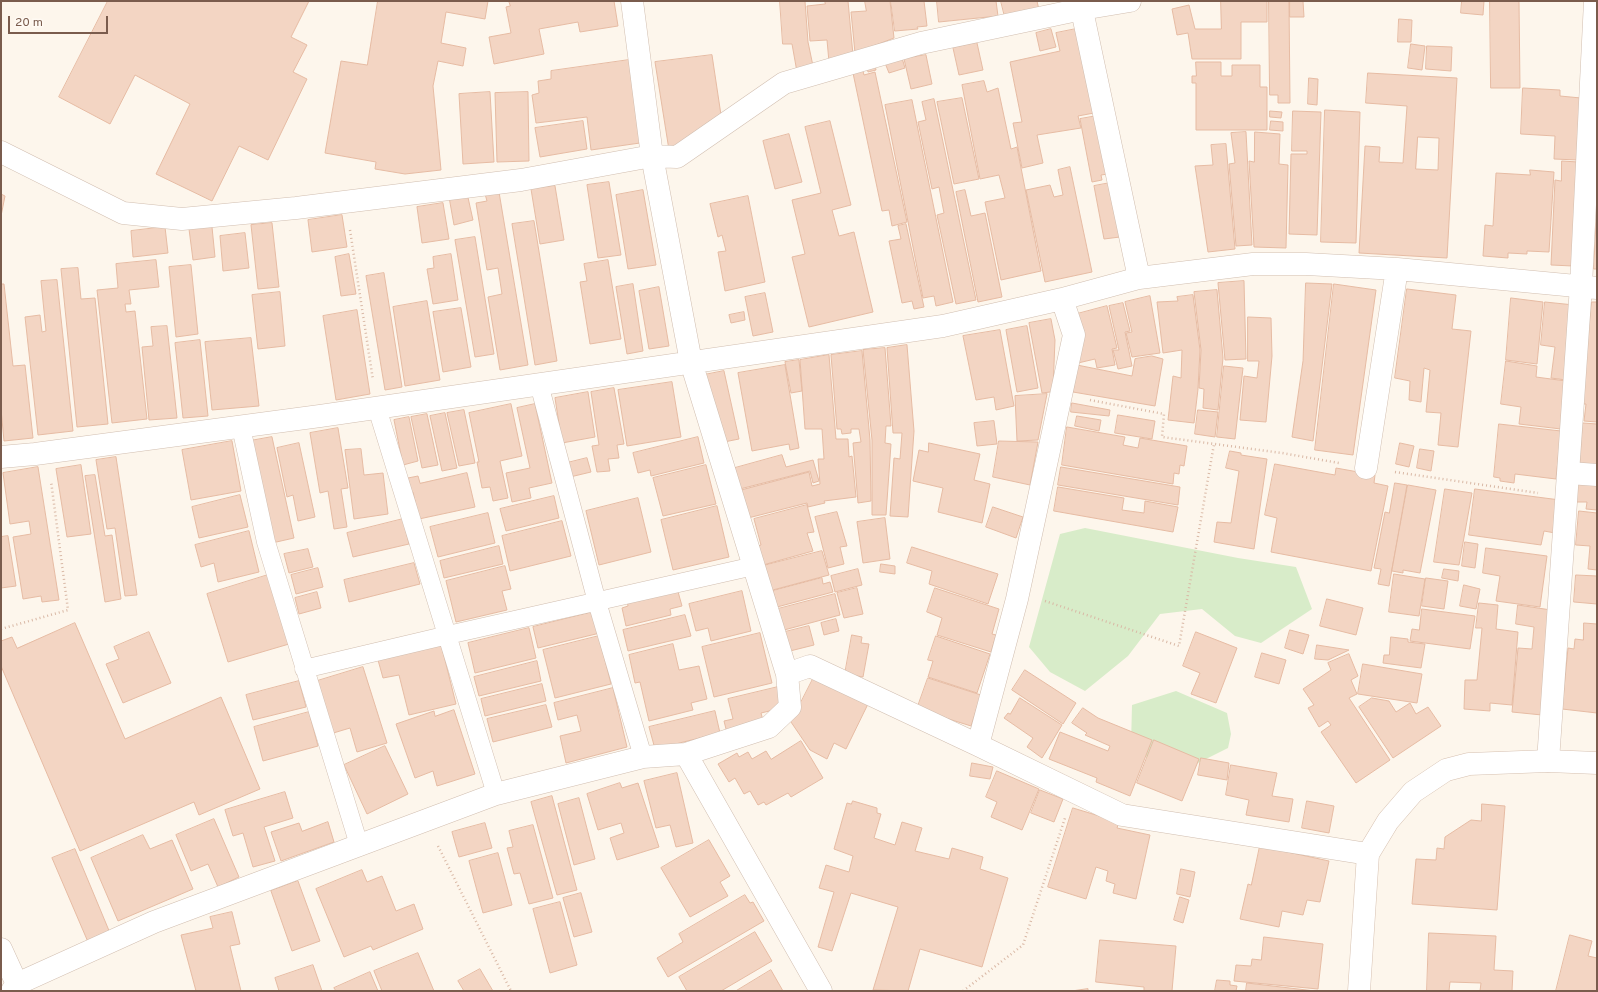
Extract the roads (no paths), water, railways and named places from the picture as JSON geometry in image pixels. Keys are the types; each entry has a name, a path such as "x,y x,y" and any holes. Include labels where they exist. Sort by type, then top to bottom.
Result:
{"street":[{"path":"1,949 15,988 154,922 496,794 643,757 686,754 769,727 790,707 787,674 691,362 652,156 632,1"},
{"path":"1,152 123,213 182,219 346,202 521,180 652,156 677,157 784,83 922,43 1081,5 1130,1"},
{"path":"1548,761 1568,473 1589,287 1595,1"},
{"path":"1081,5 1139,278"},
{"path":"1,457 241,427 943,326 1062,299 1139,278 1253,264 1306,264 1397,269 1589,287"},
{"path":"1366,468 1397,269"},
{"path":"978,745 1019,592 1074,334 1062,299"},
{"path":"1568,473 1597,475"},
{"path":"787,674 810,666 1122,815 1368,854"},
{"path":"686,754 821,991"},
{"path":"1359,991 1368,854 1388,821 1414,792 1446,770 1469,764 1548,761 1597,762"}],"lane":[{"path":"539,384 597,602 643,757"},
{"path":"377,408 496,794"},
{"path":"241,427 266,542 359,845"},
{"path":"304,669 754,566"}]}
